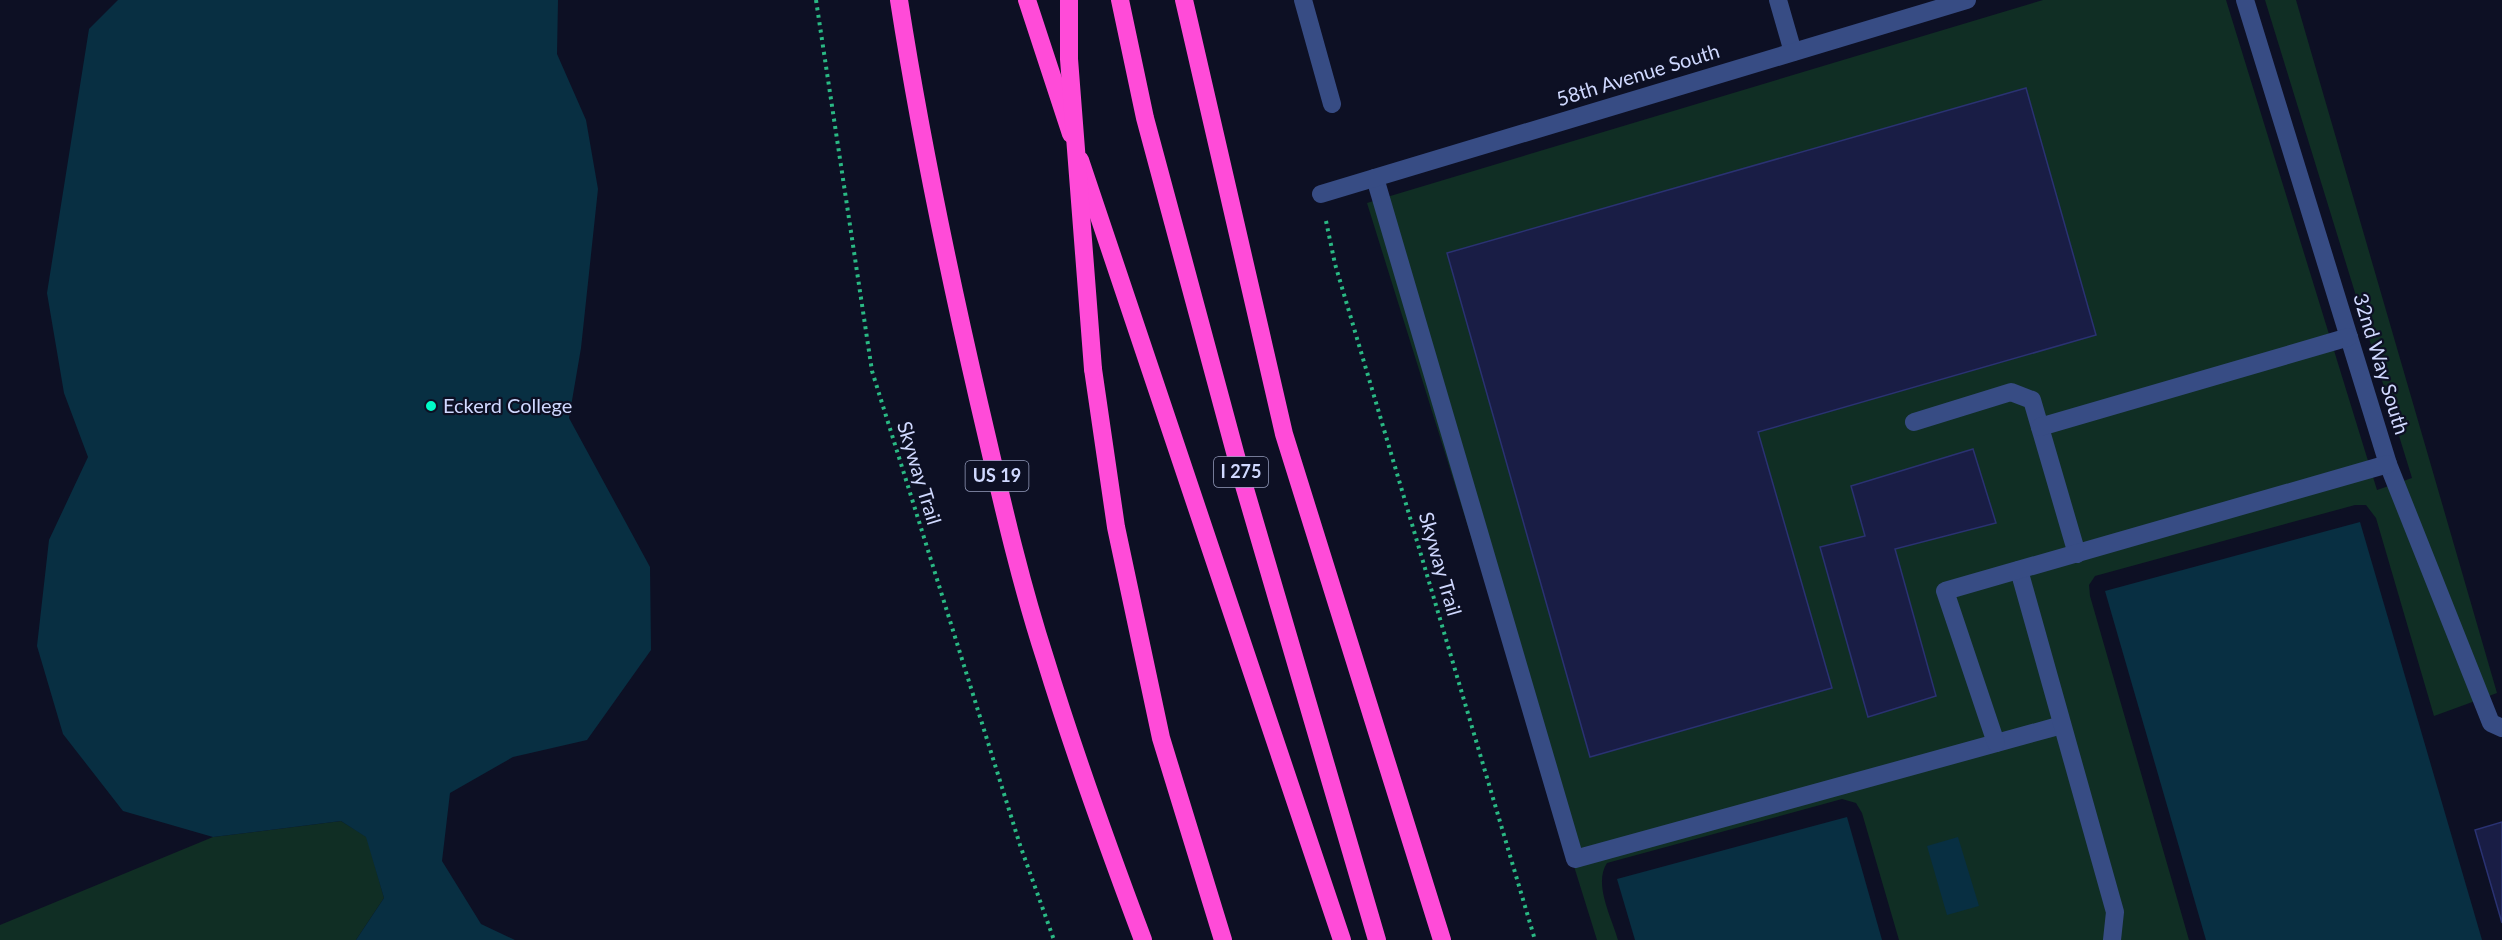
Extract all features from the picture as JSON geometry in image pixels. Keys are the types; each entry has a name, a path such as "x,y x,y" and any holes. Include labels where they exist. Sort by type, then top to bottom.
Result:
{"highway":[{"name":"US 19","path":"898,0 917,117 953,289 998,482 1044,656 1100,824 1143,940"},
{"path":"1027,0 1170,434 1342,940"},
{"path":"1069,0 1069,59 1093,369 1116,527 1161,738 1223,940"},
{"name":"I 275","path":"1120,0 1145,118 1240,471 1377,940"},
{"path":"1184,0 1284,434 1442,940"}],"street":[{"path":"1303,0 1332,105"},
{"path":"1778,0 1793,52"},
{"name":"58th Avenue South","path":"1321,194 1967,0"},
{"name":"32nd Way South","path":"2245,0 2388,464 2491,723 2502,728"},
{"path":"1375,178 1575,859 2062,725"},
{"path":"2040,427 2349,337"},
{"path":"1914,422 2011,392 2032,400 2077,554"},
{"path":"1996,743 1945,591 2388,464"},
{"path":"2019,570 2115,912 2112,940"}],"path":[{"name":"Skyway Trail","path":"816,0 872,371 1020,845 1054,940"},
{"name":"Skyway Trail","path":"1321,194 1335,264 1535,940"}],"green space":[{"path":"2043,0 2226,0 2377,490 2412,478 2265,0 2296,0 2497,693 2434,716 2376,518 2366,505 2355,505 2095,576 2089,585 2090,596 2189,940 1899,940 1862,813 1856,803 1842,799 1607,863 1603,871 1603,891 1618,940 1597,940 1367,203"},
{"path":"341,821 367,837 384,898 356,940 0,940 0,925 213,837"}],"water":[{"path":"118,0 558,0 557,54 586,120 598,189 581,348 569,418 650,567 651,650 587,740 513,757 450,793 442,861 481,924 515,940 356,940 384,898 366,837 341,821 213,837 123,811 63,734 37,646 49,540 88,457 64,393 47,293 89,29"},
{"path":"2360,522 2482,940 2206,940 2105,591"},
{"path":"1847,817 1882,940 1635,940 1617,879"},
{"path":"1958,837 1979,906 1947,915 1927,846"}],"building":[{"path":"2026,88 2096,335 1758,432 1832,688 1590,757 1447,253"},
{"path":"1973,449 1996,523 1895,549 1936,696 1868,717 1820,547 1865,536 1851,486"},
{"path":"2502,822 2502,923 2475,830"}],"place":[{"name":"Eckerd College","path":"431,406"}]}
